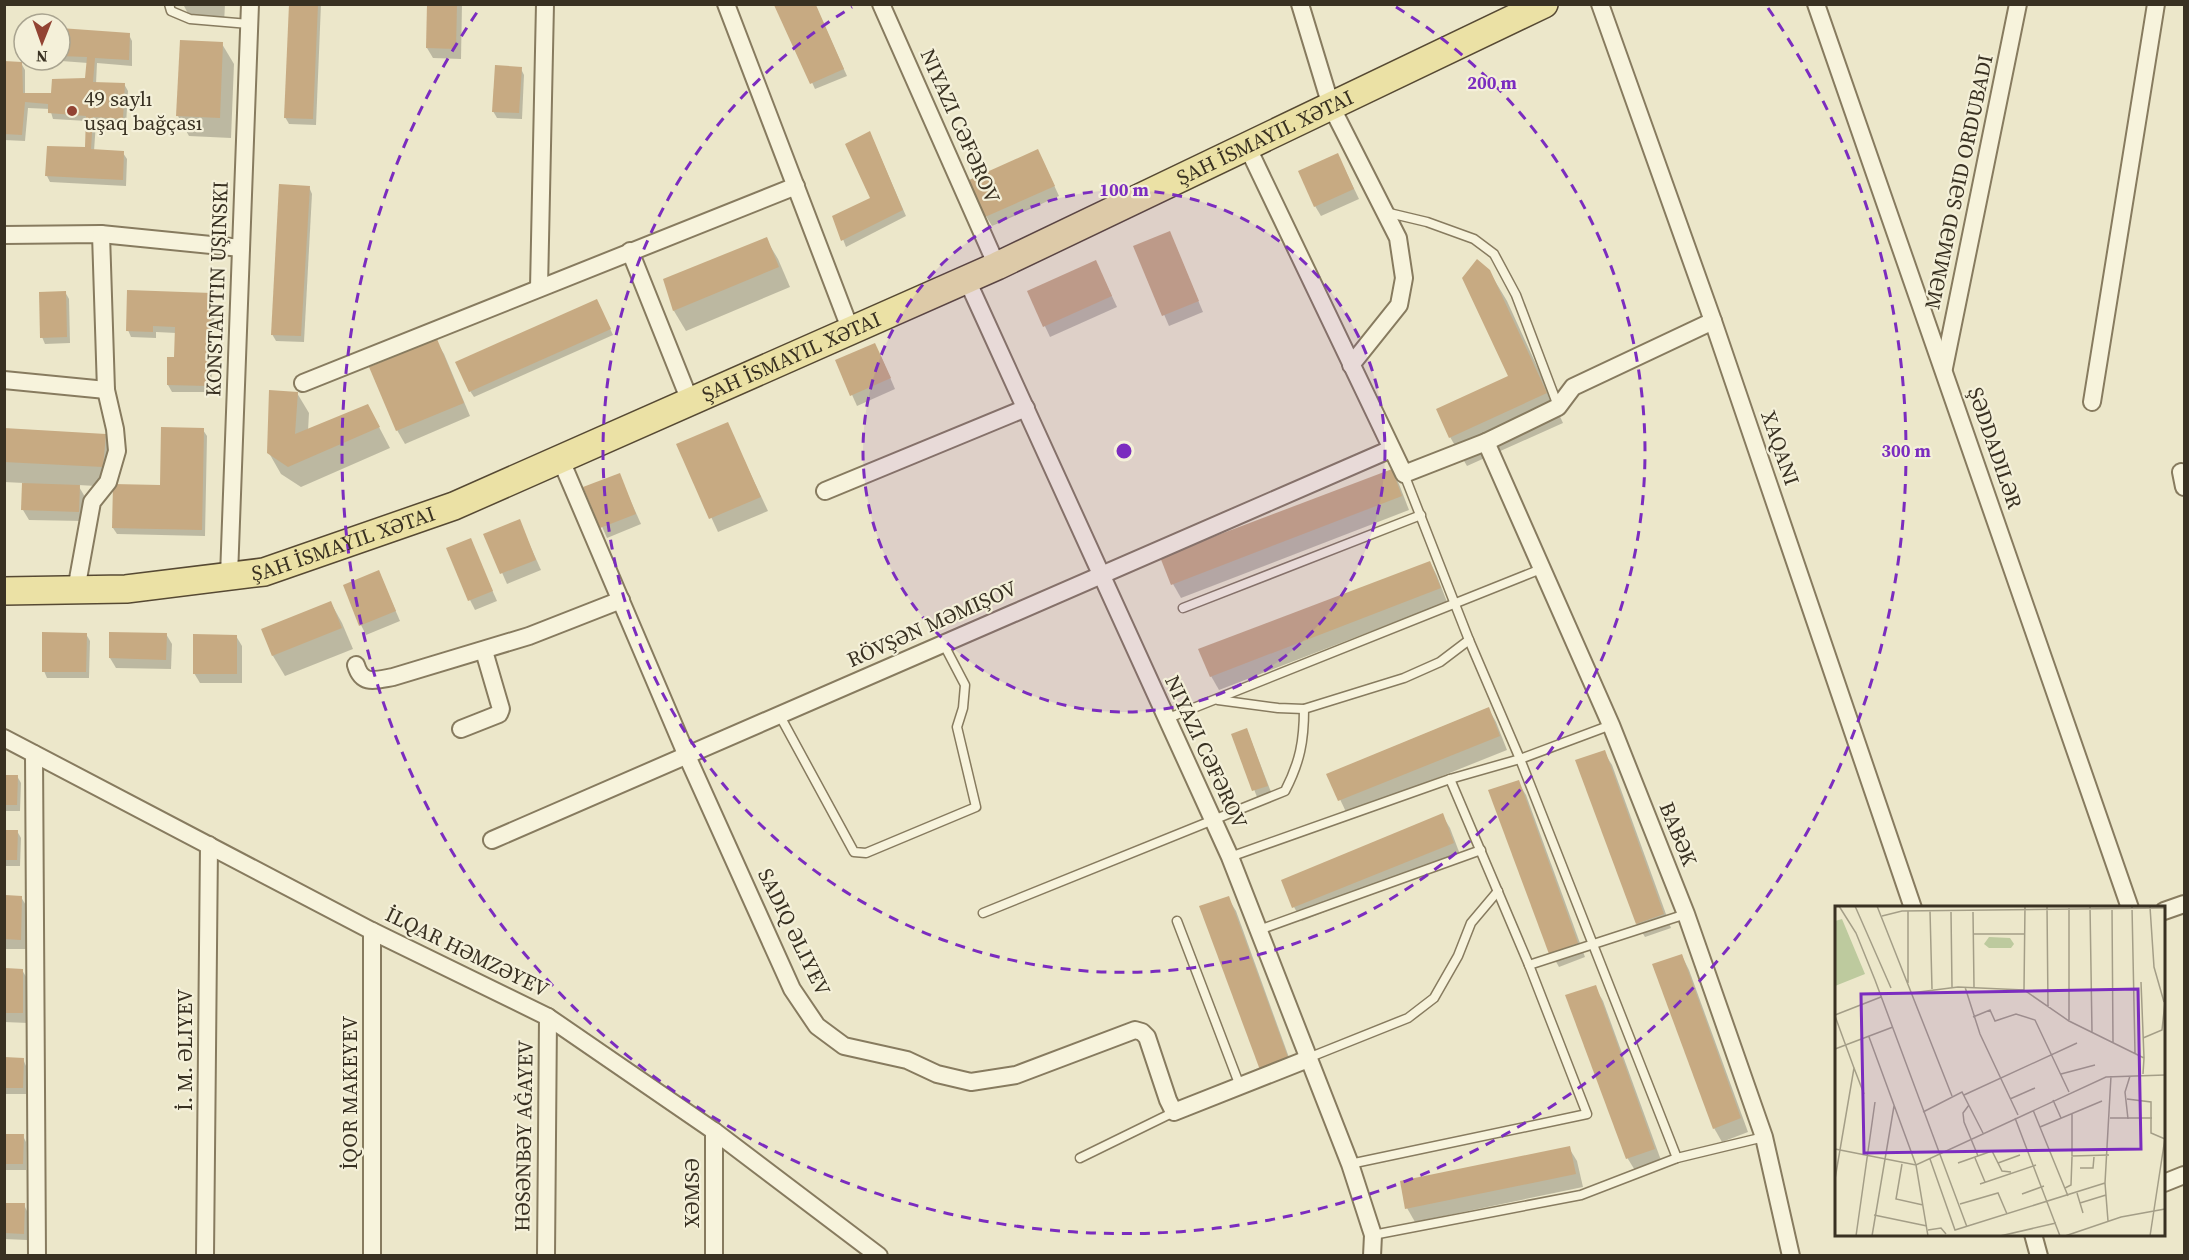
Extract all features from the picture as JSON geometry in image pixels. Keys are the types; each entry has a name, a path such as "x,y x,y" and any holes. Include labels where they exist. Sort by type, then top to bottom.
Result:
{"main road":[{"path":"4,591 126,589 264,572 454,506 967,280 1544,4"}],"street":[{"name":"KONSTANTIN UŞINSKI","path":"229,576 250,4"},
{"path":"539,288 545,4"},
{"path":"726,4 851,331"},
{"name":"NIYAZI CƏFƏROV","path":"881,4 997,266"},
{"path":"1300,4 1331,106 1398,238 1404,278 1399,305 1351,365"},
{"name":"XAQANI","path":"1600,4 1713,321 1912,906"},
{"name":"ŞƏDDADILƏR","path":"1816,4 2129,906"},
{"name":"MƏMMƏD SƏID ORDUBADI","path":"1944,368 2018,4"},
{"path":"2092,402 2156,4"},
{"path":"1247,146 1404,474 1486,442 1558,407 1573,387 1713,321"},
{"path":"303,383 796,186"},
{"path":"76,590 92,502 108,482 117,451 115,429 106,390 101,234"},
{"path":"4,236 101,234 241,248"},
{"path":"630,251 690,401"},
{"name":"NIYAZI CƏFƏROV","path":"967,280 1230,857 1350,1164 1373,1235 1372,1256"},
{"path":"4,380 106,390"},
{"path":"825,491 1026,408"},
{"name":"BABƏK","path":"1486,442 1540,569 1611,725 1686,914 1764,1137 1791,1256"},
{"name":"RÖVŞƏN MƏMIŞOV","path":"492,840 1391,448"},
{"path":"560,458 687,756 792,989 817,1026 844,1046 907,1060 937,1074 971,1082 1016,1075 1135,1030 1147,1037 1174,1112 1308,1059"},
{"path":"356,665 358,674 364,679 373,681 393,677 529,636 621,600"},
{"path":"461,729 499,714 501,709 484,651"},
{"name":"İLQAR HƏMZƏYEV","path":"4,738 372,931 548,1017 714,1131 879,1256"},
{"path":"34,754 38,1256"},
{"name":"İ. M. ƏLIYEV","path":"206,1256 209,845"},
{"path":"2165,910 2184,904"},
{"name":"İQOR MAKEYEV","path":"372,931 372,1256"},
{"name":"HƏSƏNBƏY AĞAYEV","path":"546,1256 548,1017"},
{"name":"XƏMSƏ","path":"714,1131 714,1256"},
{"path":"2165,1182 2184,1175"},
{"path":"2033,1236 2039,1256"}],"lane":[{"path":"169,4 171,11 190,19 249,24"},
{"path":"1385,212 1427,222 1474,239 1494,254 1516,295 1558,407"},
{"path":"1404,474 1469,640 1520,759 1677,1158"},
{"path":"1183,608 1421,515"},
{"path":"1166,720 1540,569"},
{"path":"1216,700 1304,709 1404,678 1440,662 1469,640"},
{"path":"780,716 854,852 866,853 976,807 957,727 963,708 965,685 944,643"},
{"path":"983,913 1285,791 1297,768 1304,737 1304,709"},
{"path":"1230,857 1450,779 1520,759 1611,725"},
{"path":"1350,1164 1587,1114 1529,965 1450,779"},
{"path":"1259,930 1481,850"},
{"path":"1308,1059 1408,1018 1434,998 1458,956 1471,923 1498,891"},
{"path":"1529,965 1686,914"},
{"path":"1177,921 1240,1086"},
{"path":"1080,1158 1174,1112"},
{"path":"1373,1235 1581,1195 1677,1158 1764,1137"}],"building":[{"path":"289,4 318,4 313,119 284,118"},
{"path":"427,4 457,4 456,49 426,48"},
{"path":"774,5 816,5 844,69 810,84"},
{"path":"72,29 130,33 129,60 95,58 93,82 125,83 123,119 93,117 91,149 124,151 123,180 45,176 47,146 85,147 86,116 48,113 48,104 25,102 22,135 4,134 4,61 12,61 12,72 22,72 23,93 51,93 52,79 85,78 87,57 72,56"},
{"path":"180,40 223,42 220,118 176,116"},
{"path":"495,65 522,67 519,113 492,112"},
{"path":"870,131 903,210 841,241 832,216 870,198 845,144"},
{"path":"1038,149 1055,186 985,217 969,180"},
{"path":"1338,153 1354,189 1314,207 1298,171"},
{"path":"279,184 310,186 301,336 271,335"},
{"path":"1170,231 1199,301 1162,316 1133,246"},
{"path":"767,237 779,267 673,311 663,279"},
{"path":"1477,259 1490,270 1547,393 1449,438 1436,409 1508,376 1462,278"},
{"path":"1096,260 1112,296 1043,327 1027,291"},
{"path":"127,290 212,293 208,386 167,385 167,357 174,357 175,327 153,326 153,332 126,331"},
{"path":"66,291 67,337 40,338 39,292"},
{"path":"597,299 611,329 469,392 455,362"},
{"path":"437,339 464,403 396,431 369,367"},
{"path":"875,343 891,378 850,396 835,360"},
{"path":"269,390 298,392 295,434 368,404 380,427 288,467 267,453"},
{"path":"728,422 761,497 709,519 676,444"},
{"path":"161,427 204,428 202,530 112,528 113,484 160,485"},
{"path":"4,428 106,434 103,467 4,462"},
{"path":"1392,469 1402,496 1171,585 1160,557"},
{"path":"620,473 636,514 600,528 583,487"},
{"path":"22,483 80,485 79,512 21,510"},
{"path":"520,519 536,560 500,574 483,534"},
{"path":"471,538 493,591 468,601 446,548"},
{"path":"1430,561 1441,588 1210,677 1198,649"},
{"path":"379,570 396,611 359,626 343,585"},
{"path":"331,601 342,628 272,656 261,629"},
{"path":"42,632 87,633 86,672 42,672"},
{"path":"109,632 167,633 166,660 109,658"},
{"path":"193,634 237,635 237,674 193,674"},
{"path":"1489,707 1500,736 1338,801 1326,774"},
{"path":"1247,728 1268,786 1252,791 1231,734"},
{"path":"1605,750 1664,914 1636,924 1575,760"},
{"path":"4,775 18,775 17,805 4,805"},
{"path":"1519,780 1578,943 1549,954 1488,790"},
{"path":"1443,813 1454,843 1292,908 1281,880"},
{"path":"4,830 18,830 17,860 4,860"},
{"path":"5,895 22,896 21,940 5,939"},
{"path":"1229,896 1289,1060 1260,1070 1199,906"},
{"path":"1682,954 1741,1118 1713,1129 1652,964"},
{"path":"5,968 23,969 23,1013 5,1013"},
{"path":"1596,985 1655,1149 1626,1159 1565,995"},
{"path":"4,1057 24,1058 23,1088 4,1088"},
{"path":"4,1134 24,1134 23,1164 4,1164"},
{"path":"1570,1146 1576,1174 1405,1209 1400,1181"},
{"path":"4,1203 25,1203 24,1234 4,1233"}],"place":[{"name":"49 saylı uşaq bağçası","path":"72,111"}]}
